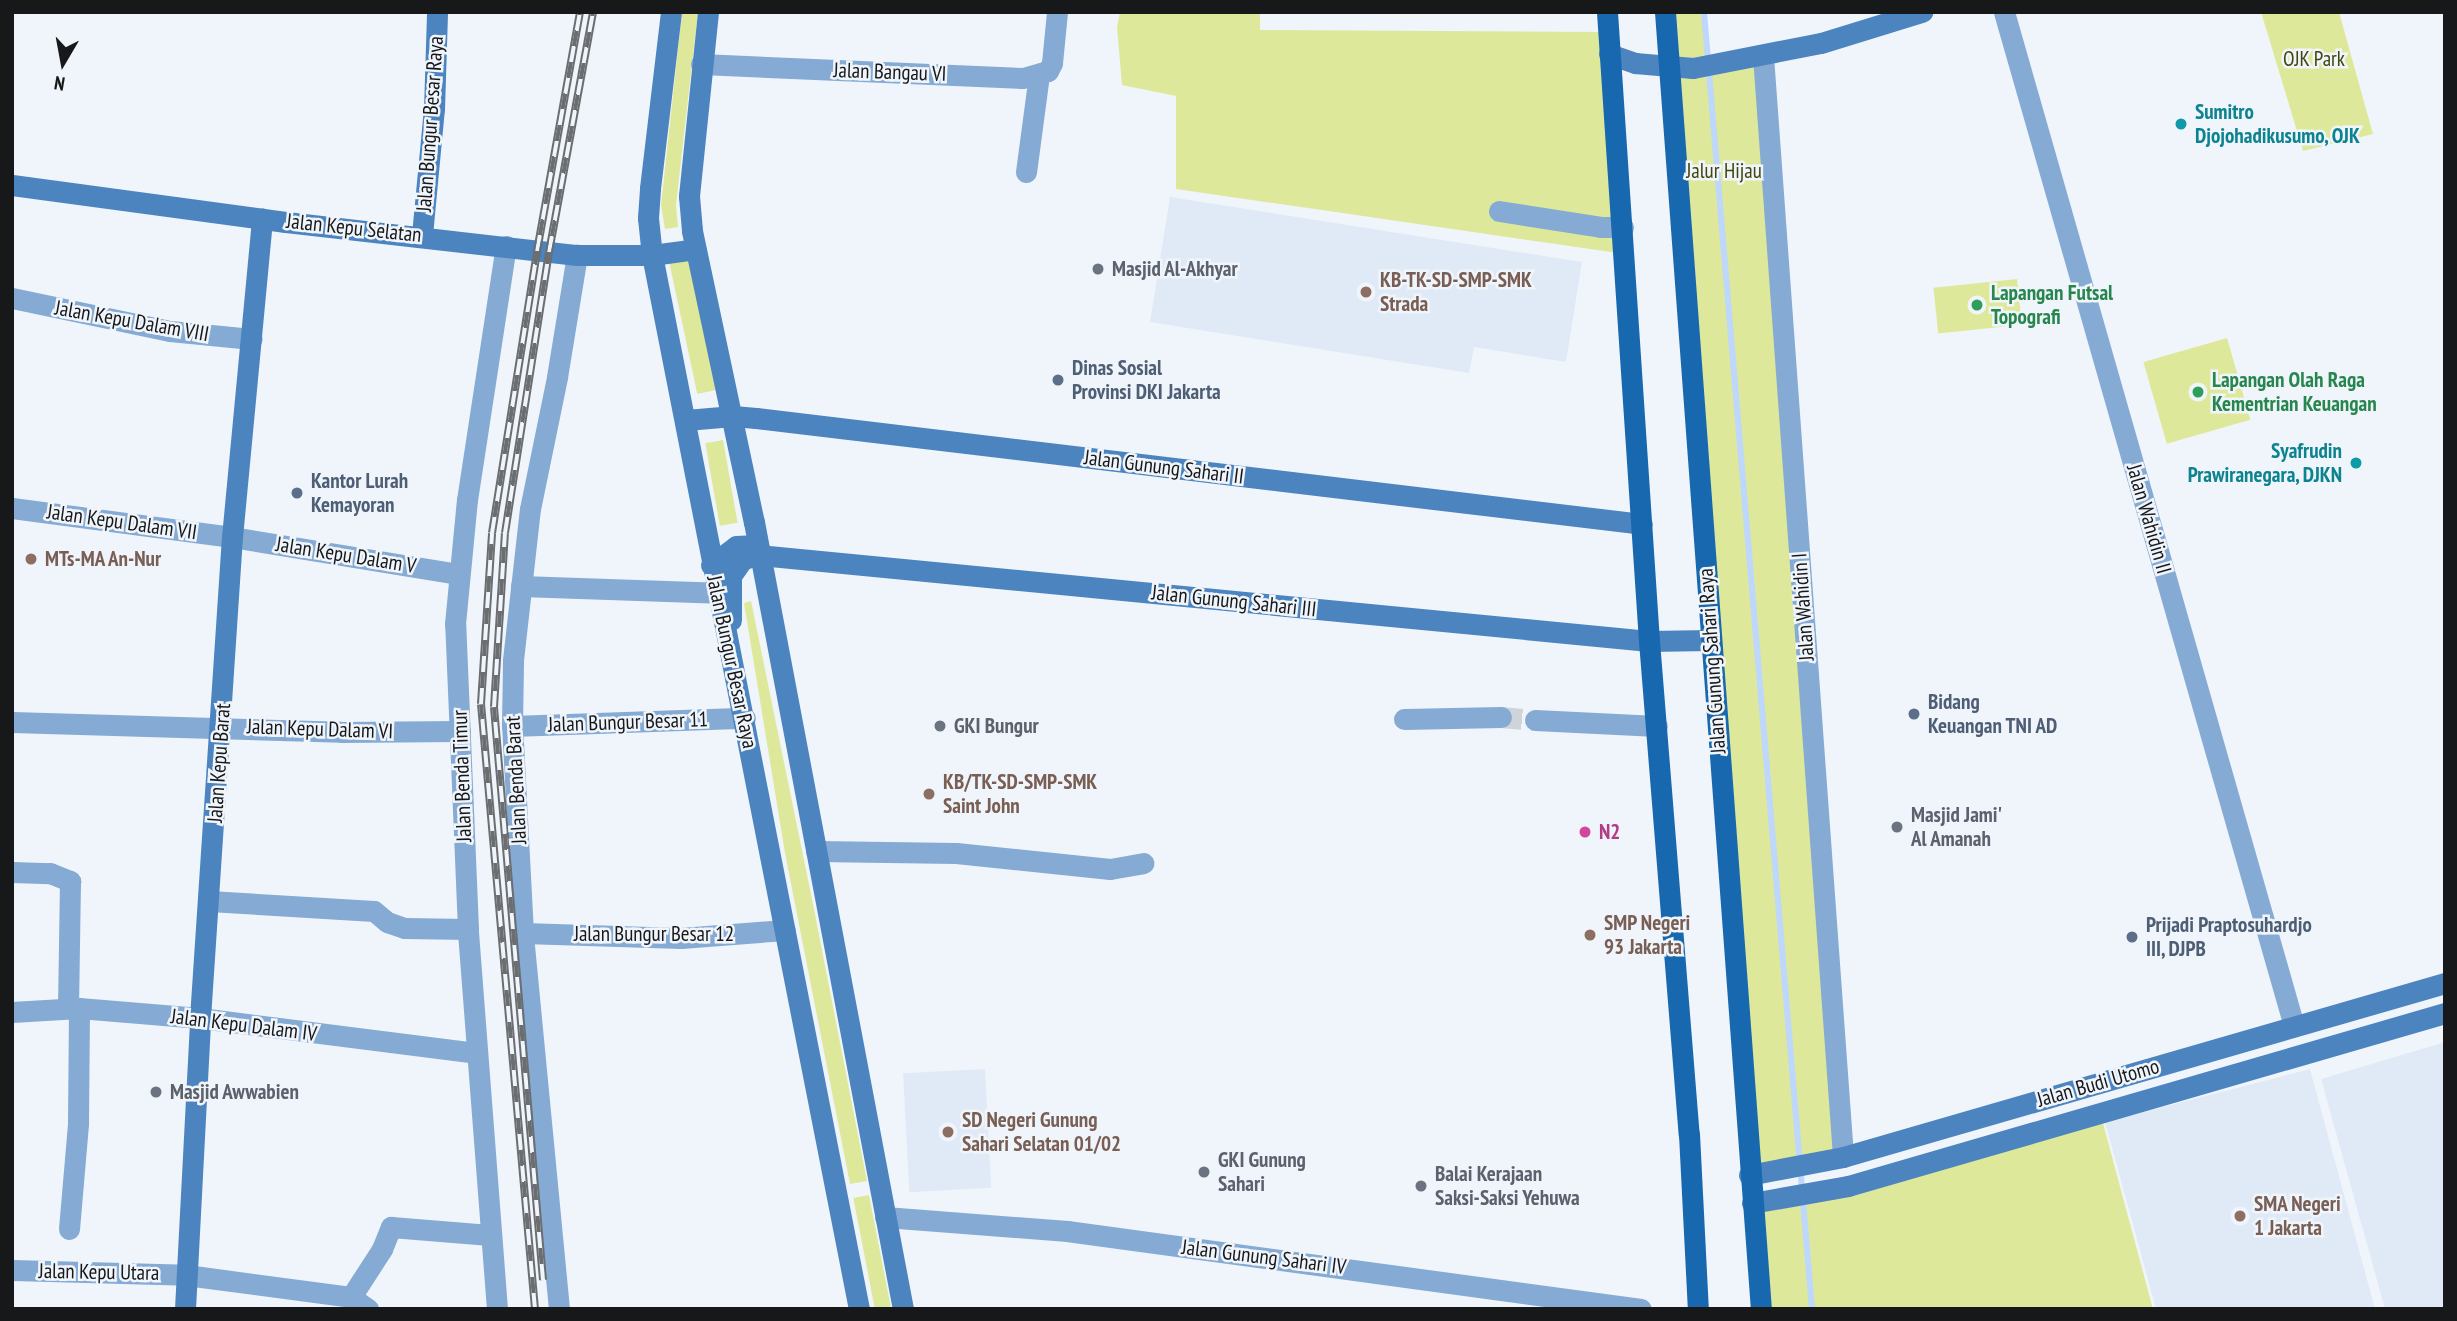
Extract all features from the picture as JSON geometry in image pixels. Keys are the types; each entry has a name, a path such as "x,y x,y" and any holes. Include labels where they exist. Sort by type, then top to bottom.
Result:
{"main road":[{"path":"1607,12 1649,641 1689,1134 1698,1309"},
{"name":"Jalan Gunung Sahari Raya","path":"1665,12 1749,1175 1761,1201 1761,1309"}],"street":[{"name":"Jalan Bungur Besar Raya","path":"422,235 434,109 438,12"},
{"name":"Jalan Bungur Besar Raya","path":"671,12 650,189 648,218 652,255 859,1309"},
{"path":"708,12 689,196 696,249 733,416 903,1309"},
{"path":"1026,172 1039,75 1048,71 1052,63 1057,12"},
{"path":"1609,54 1635,63 1668,68 1717,65 1821,43 1922,12"},
{"name":"Jalan Wahidin II","path":"2004,12 2294,1026"},
{"name":"Jalan Wahidin I","path":"1763,56 1843,1157"},
{"name":"Jalan Bangau VI","path":"701,64 1002,78 1039,75"},
{"name":"Jalan Kepu Selatan","path":"12,185 577,255 652,255 696,249"},
{"path":"1499,211 1601,227 1623,227"},
{"name":"Jalan Kepu Barat","path":"185,1309 200,1018 222,726 232,537 262,218"},
{"name":"Jalan Benda Timur","path":"496,1309 468,929 456,624 467,500 506,246"},
{"name":"Jalan Benda Barat","path":"559,1309 523,933 512,726 513,660 530,509 557,377 577,255"},
{"name":"Jalan Kepu Dalam VIII","path":"12,298 170,331 252,339"},
{"name":"Jalan Gunung Sahari II","path":"685,420 733,416 1642,524"},
{"name":"Jalan Kepu Dalam VII","path":"12,508 232,537"},
{"path":"706,535 716,539 737,538 757,542"},
{"name":"Jalan Kepu Dalam V","path":"232,537 459,574"},
{"path":"711,565 736,546 757,542"},
{"path":"728,641 733,609 731,576 757,542"},
{"name":"Jalan Gunung Sahari III","path":"757,542 1649,641 1710,640"},
{"path":"521,586 717,593"},
{"path":"1404,719 1501,717"},
{"name":"Jalan Bungur Besar 11","path":"512,726 745,718"},
{"path":"1535,720 1657,726"},
{"name":"Jalan Kepu Dalam VI","path":"12,722 222,726 341,732 460,731"},
{"path":"816,851 956,853 1110,869 1143,863"},
{"path":"12,872 50,873 70,881 78,1123 69,1229"},
{"path":"209,901 374,911 387,922 404,928 468,929"},
{"name":"Jalan Bungur Besar 12","path":"523,933 681,938 785,930"},
{"name":"Jalan Budi Utomo","path":"1749,1175 1843,1157 2445,984"},
{"name":"Jalan Kepu Dalam IV","path":"12,1013 73,1008 200,1018 476,1053"},
{"name":"Jalan Budi Utomo","path":"1761,1201 1826,1190 2445,1013"},
{"name":"Jalan Gunung Sahari IV","path":"885,1217 1067,1231 1641,1309"},
{"path":"359,1303 391,1227 491,1235"},
{"name":"Jalan Kepu Utara","path":"12,1270 186,1275 359,1303"}],"shaded area":[{"name":"KB-TK-SD-SMP-SMK Strada","path":"1170,197 1582,262 1566,362 1474,347 1469,373 1150,322"},
{"path":"2445,1042 2445,1309 2385,1309 2321,1079"},
{"name":"SD Negeri Gunung Sahari Selatan 01/02","path":"985,1069 991,1188 909,1192 903,1073"},
{"name":"SMA Negeri 1 Jakarta","path":"2310,1069 2375,1309 2156,1309 2105,1122"}],"green space":[{"path":"682,12 698,12 676,205 678,227 665,229 661,205"},
{"path":"1120,12 1260,12 1260,30 1608,32 1625,254 1176,189 1176,96 1122,85 1117,27"},
{"name":"Jalur Hijau","path":"1664,12 1704,12 1709,66 1763,56 1843,1157 1749,1175"},
{"name":"OJK Park","path":"2261,12 2339,12 2373,134 2303,151"},
{"path":"688,259 716,390 697,394 669,263"},
{"name":"Lapangan Futsal Topografi","path":"2017,279 2022,325 1938,334 1933,288"},
{"name":"Lapangan Olah Raga Kementrian Keuangan","path":"2227,338 2250,420 2167,444 2143,362"},
{"path":"723,440 738,523 720,526 705,443"},
{"path":"751,601 867,1181 850,1184 785,853 744,603"},
{"path":"2100,1112 2153,1309 1761,1309 1752,1203"},
{"path":"869,1195 891,1309 875,1309 853,1198"}],"waterway":[{"path":"1704,12 1812,1309"}],"tunnel":[{"path":"1501,717 1535,720"}],"railway":[{"path":"535,1309 481,704 492,533 537,251 580,12"},
{"path":"543,1280 494,707 505,533 549,252 593,12"}],"place":[{"name":"Sumitro Djojohadikusumo, OJK","path":"2181,124"},
{"name":"Masjid Al-Akhyar","path":"1098,269"},
{"name":"KB-TK-SD-SMP-SMK Strada","path":"1366,292"},
{"name":"Lapangan Futsal Topografi","path":"1977,305"},
{"name":"Dinas Sosial Provinsi DKI Jakarta","path":"1058,380"},
{"name":"Lapangan Olah Raga Kementrian Keuangan","path":"2198,392"},
{"name":"Syafrudin Prawiranegara, DJKN","path":"2356,463"},
{"name":"Kantor Lurah Kemayoran","path":"297,493"},
{"name":"MTs-MA An-Nur","path":"31,559"},
{"name":"Bidang Keuangan TNI AD","path":"1914,714"},
{"name":"GKI Bungur","path":"940,726"},
{"name":"KB/TK-SD-SMP-SMK Saint John","path":"929,794"},
{"name":"Masjid Jami' Al Amanah","path":"1897,827"},
{"name":"N2","path":"1585,832"},
{"name":"SMP Negeri 93 Jakarta","path":"1590,935"},
{"name":"Prijadi Praptosuhardjo III, DJPB","path":"2132,937"},
{"name":"Masjid Awwabien","path":"156,1092"},
{"name":"SD Negeri Gunung Sahari Selatan 01/02","path":"948,1132"},
{"name":"GKI Gunung Sahari","path":"1204,1172"},
{"name":"Balai Kerajaan Saksi-Saksi Yehuwa","path":"1421,1186"},
{"name":"SMA Negeri 1 Jakarta","path":"2240,1216"}]}
